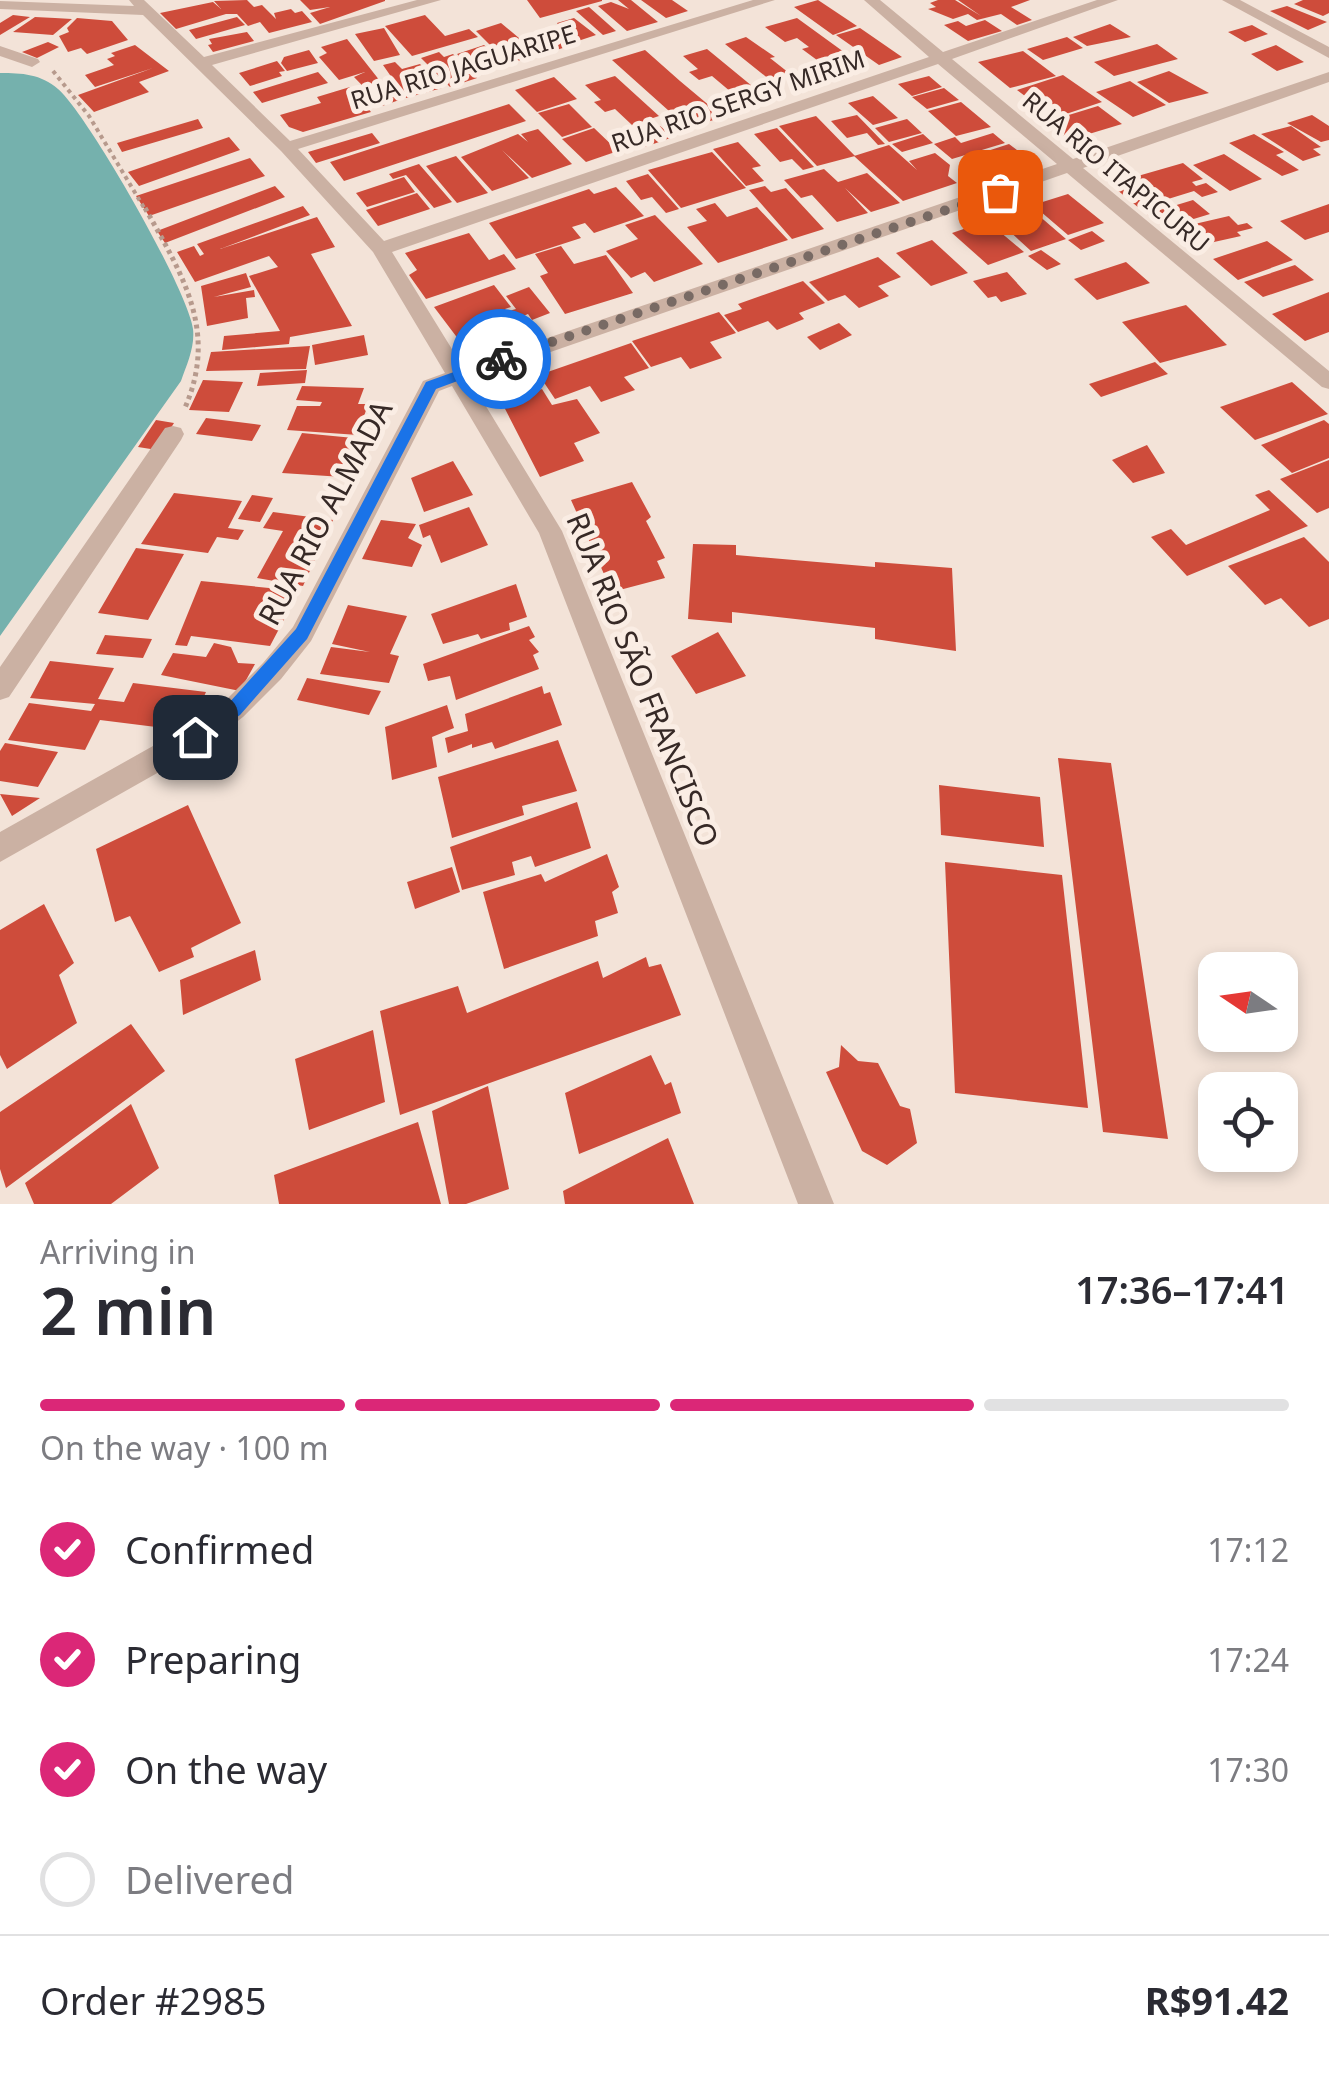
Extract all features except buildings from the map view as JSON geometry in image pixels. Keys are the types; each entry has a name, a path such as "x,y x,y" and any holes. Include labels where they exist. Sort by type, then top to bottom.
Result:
{"street":[{"path":"201,63 434,0"},
{"name":"RUA RIO JAGUARIPE","path":"288,146 768,0"},
{"name":"RUA RIO ITAPICURU","path":"870,0 1329,382"},
{"name":"RUA RIO SERGY MIRIM","path":"381,249 1112,0"},
{"path":"1230,0 1329,54"},
{"path":"0,5 141,6"},
{"name":"RUA RIO SÃO FRANCISCO","path":"141,6 288,146 381,249 550,531 816,1204"},
{"path":"0,51 32,62"},
{"name":"RUA RIO ALMADA","path":"0,848 195,737 234,709 272,672 302,634 430,386 1329,78"},
{"path":"0,689 173,434"}],"path":[{"path":"32,62 52,71 70,86 122,171 191,299 199,325 199,357 194,390 173,434"}],"water":[{"path":"0,73 45,80 72,105 113,166 156,243 187,309 193,336 181,381 0,636"}],"way so far":[{"path":"501,359 1000,192"}],"route":[{"path":"195,737 234,709 272,672 302,634 430,386 501,359"}]}
